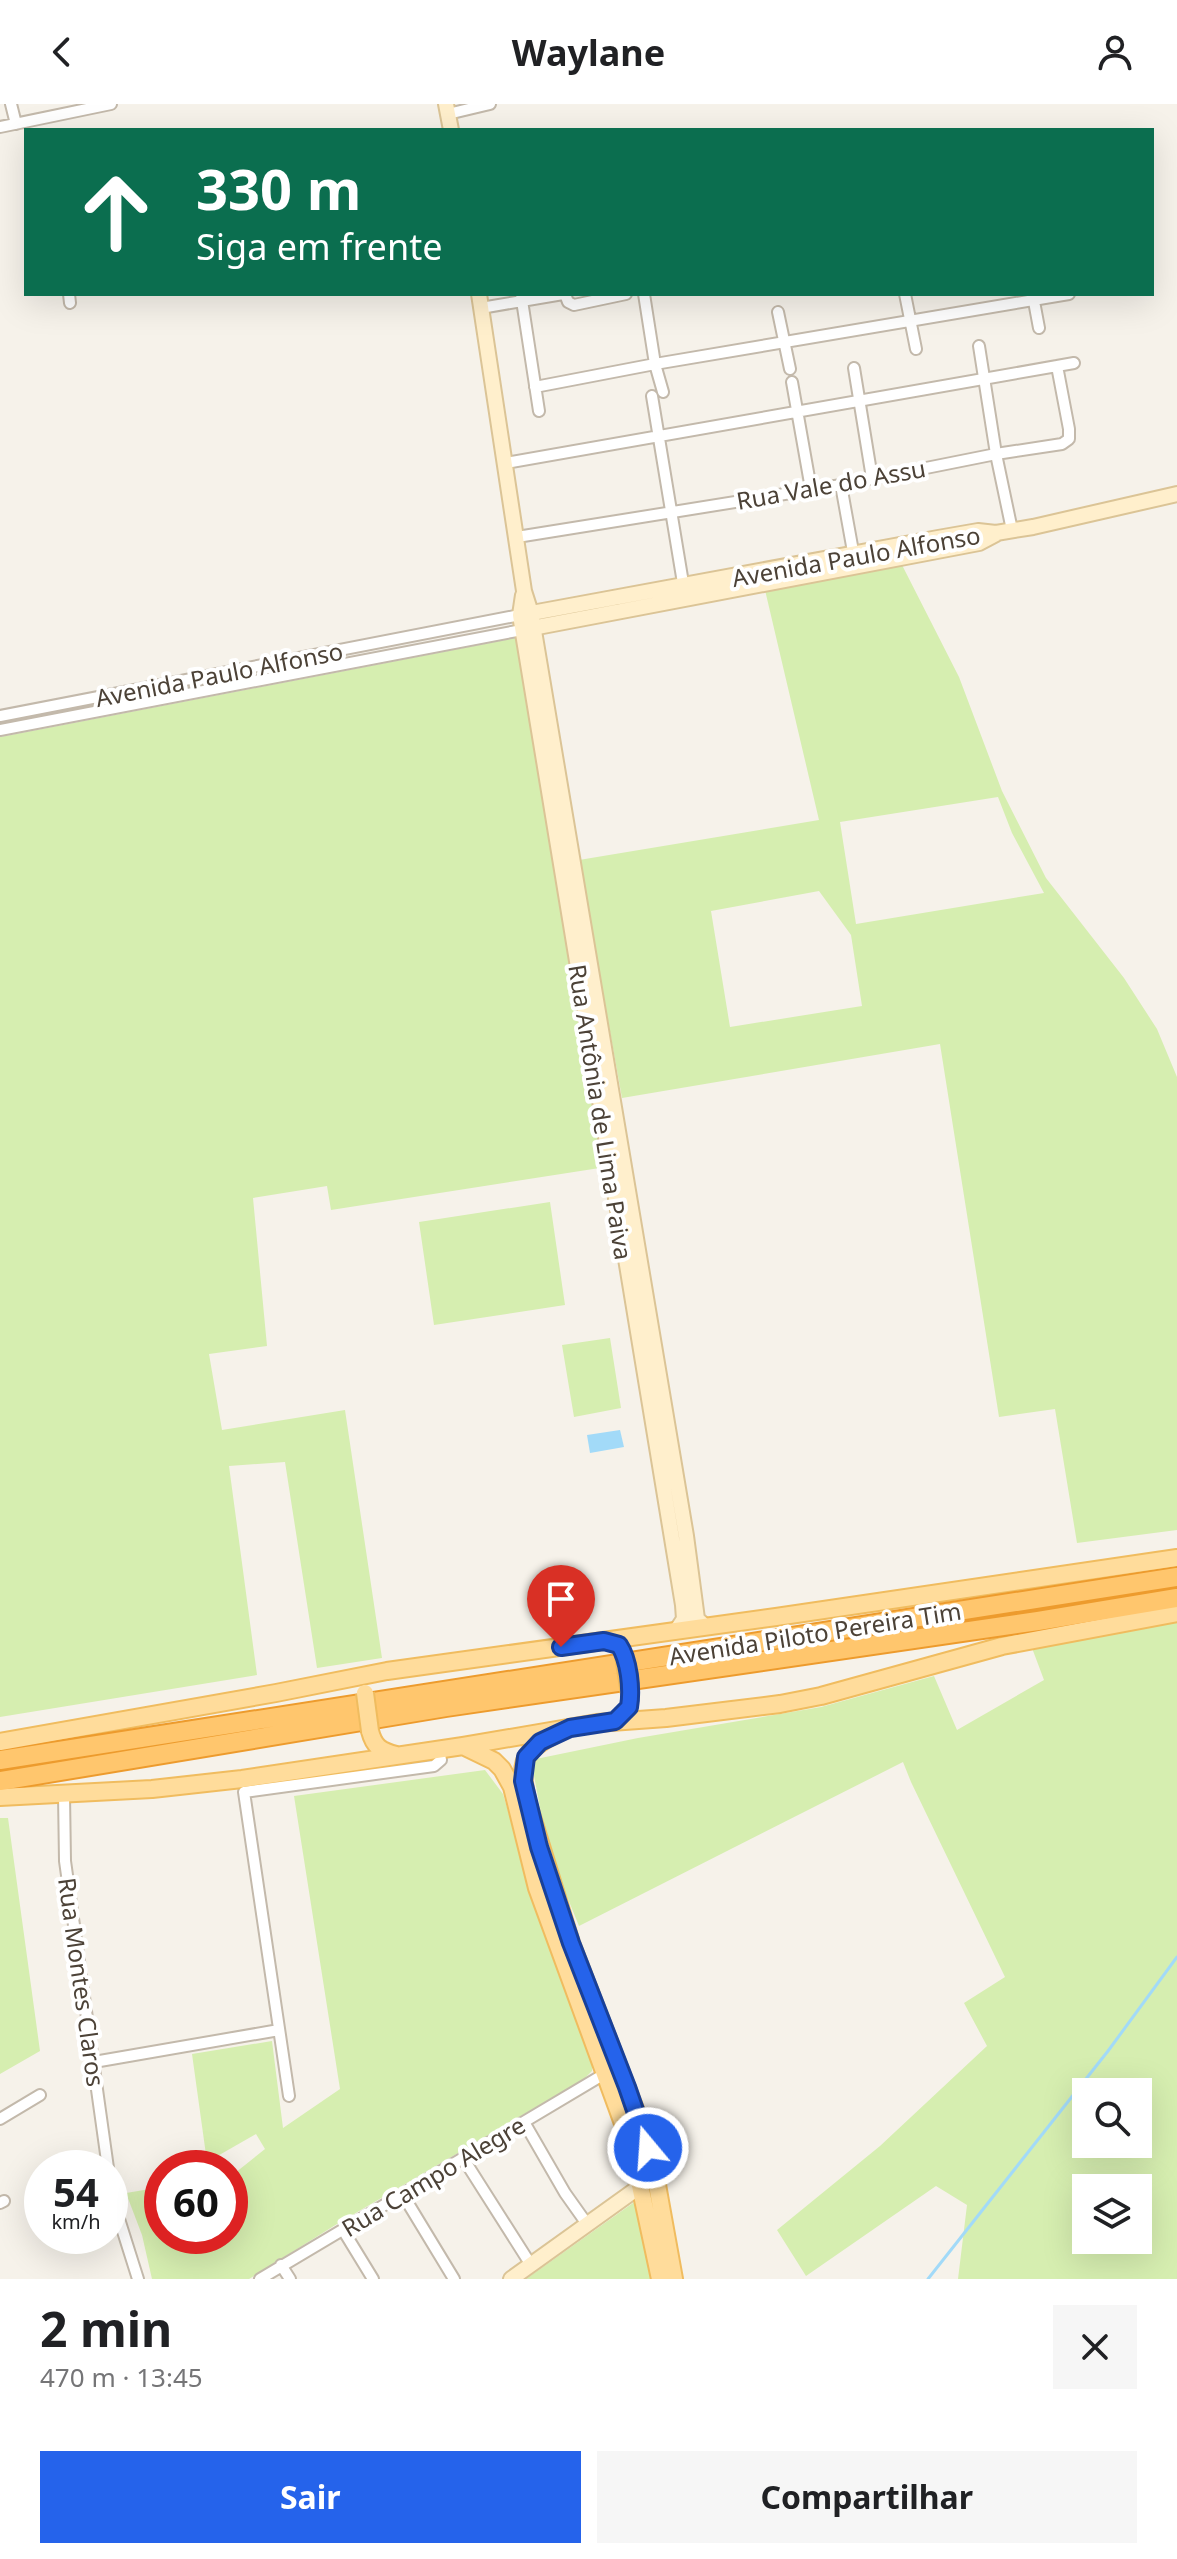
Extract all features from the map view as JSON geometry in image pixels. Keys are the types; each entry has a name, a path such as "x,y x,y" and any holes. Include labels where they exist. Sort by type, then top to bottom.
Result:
{"highway":[{"name":"Avenida Piloto Pereira Tim","path":"312,1720 1177,1577"},
{"name":"Avenida Piloto Pereira Tim","path":"312,1720 1177,1598"},
{"path":"0,1760 312,1720"},
{"path":"0,1781 312,1720"}],"main road":[{"path":"0,1742 387,1671 1177,1558"},
{"path":"0,1797 243,1786 400,1756 615,1721 780,1704 821,1696 1002,1646 1177,1613"},
{"path":"604,1641 619,1645 624,1656 630,1694 626,1712 615,1721"},
{"path":"387,1671 373,1679 365,1693 370,1731 377,1747 400,1756"},
{"path":"570,1728 540,1742 528,1753 523,1781 539,1847 571,1943 648,2148 674,2279"},
{"path":"463,1746 490,1758 509,1781 537,1888 632,2148 660,2279"}],"street":[{"path":"11,104 16,124"},
{"path":"0,127 42,124 111,104"},
{"path":"447,109 490,104"},
{"path":"480,301 542,296"},
{"path":"565,296 574,305 617,296"},
{"path":"644,296 655,364 659,437 685,592"},
{"path":"905,296 916,349"},
{"path":"521,297 539,411"},
{"path":"535,387 1033,297 1039,328"},
{"name":"Rua Antônia de Lima Paiva","path":"480,301 517,537 526,622 652,1382 674,1511 697,1619 705,1626"},
{"path":"778,312 790,369"},
{"path":"979,346 1012,530"},
{"path":"506,463 1074,363"},
{"name":"Rua Vale do Assu","path":"517,537 841,485 1062,444 1069,439 1068,421 1057,366"},
{"path":"854,368 872,478"},
{"path":"792,382 811,489"},
{"path":"841,485 854,560"},
{"name":"Avenida Paulo Alfonso","path":"0,730 254,681 526,622 854,560 978,531 996,533 1012,530 1177,494"},
{"name":"Avenida Paulo Alfonso","path":"0,716 250,667 526,622"},
{"path":"250,667 254,681"},
{"name":"Rua Antônia de Lima Paiva","path":"674,1511 684,1616 676,1631"},
{"path":"289,2096 243,1786 434,1766 441,1760 439,1750"},
{"name":"Rua Montes Claros","path":"64,1795 65,1861 106,2150"},
{"path":"94,2062 279,2030"},
{"name":"Rua Campo Alegre","path":"260,2279 606,2073"},
{"path":"0,2119 40,2095"},
{"path":"524,2122 565,2193 587,2224"},
{"path":"463,2158 531,2265"},
{"path":"511,2279 642,2185"},
{"path":"403,2195 454,2279"},
{"path":"343,2230 373,2279"},
{"path":"128,2247 138,2279"},
{"path":"281,2265 290,2279"}],"green space":[{"path":"902,565 959,677 1002,791 1046,878 1124,978 1157,1029 1177,1077 1177,1530 1077,1543 1055,1409 999,1417 940,1044 622,1098 579,860 819,820 765,590","holes":["998,797 1012,833 1044,893 856,924 840,822","819,891 851,935 862,1006 730,1027 711,911"]},
{"path":"520,637 606,1167 331,1210 327,1186 253,1198 267,1346 209,1354 222,1430 345,1410 382,1658 317,1668 285,1462 229,1466 257,1675 0,1717 0,737"},
{"path":"550,1202 565,1305 434,1325 419,1222"},
{"path":"610,1338 621,1408 574,1417 562,1345"},
{"path":"1177,1622 1177,2279 958,2279 967,2205 936,2186 806,2276 777,2230 880,2146 987,2046 964,2003 1005,1977 903,1762 579,1926 548,1850 531,1760 638,1738 821,1707 934,1676 957,1730 1044,1680 1032,1648"},
{"path":"485,1770 503,1794 549,1947 592,2058 592,2071 584,2079 249,2279 152,2279 146,2254 248,2254 248,2163 265,2149 256,2134 228,2150 205,2150 192,2054 272,2041 283,2128 340,2089 294,1796"},
{"path":"0,1818 8,1818 40,2051 0,2074"},
{"path":"144,2190 144,2244 128,2198 128,2193"},
{"path":"640,2198 656,2279 526,2279"}],"water":[{"path":"620,1430 624,1447 590,1453 587,1435"}],"waterway":[{"path":"928,2279 1108,2051 1177,1957"}],"route":[{"path":"561,1647 604,1641 616,1643 623,1651 628,1677 630,1694 626,1712 615,1721 570,1728 540,1742 526,1757 523,1781 539,1847 571,1943 648,2148"}]}
